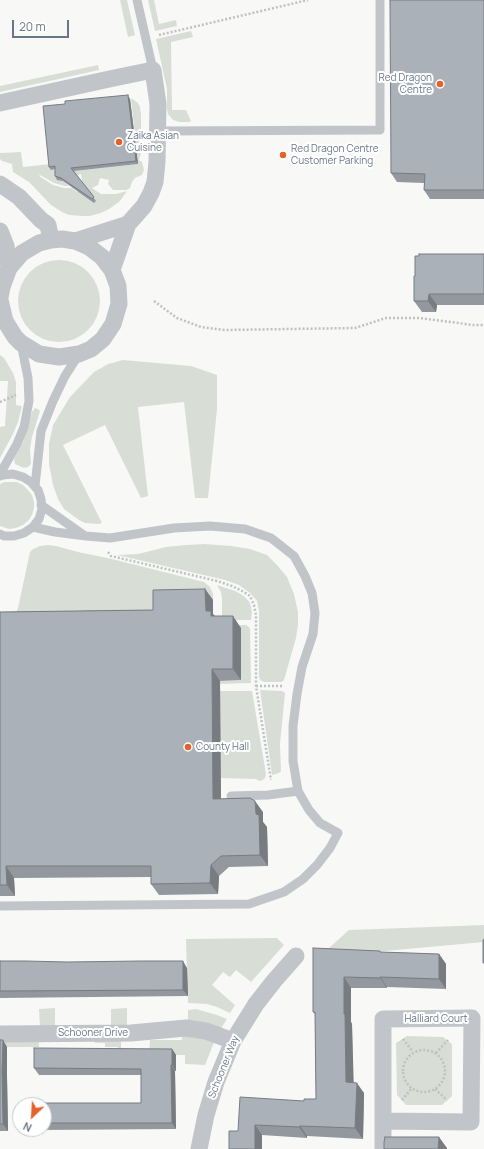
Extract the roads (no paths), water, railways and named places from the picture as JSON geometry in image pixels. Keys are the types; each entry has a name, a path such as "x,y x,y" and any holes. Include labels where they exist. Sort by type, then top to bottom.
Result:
{"street":[{"path":"0,103 153,70 158,104 157,162 155,182 144,206 128,224 112,270"},
{"path":"0,184 19,197 41,220 48,225 52,240"},
{"path":"75,241 128,224"},
{"path":"0,231 6,246 5,273 0,299 5,321 18,340"},
{"path":"0,331 18,340 39,354 59,357 79,354 91,349 103,339 113,324 119,304 118,286 112,270 102,257 89,247 75,241 62,239 39,243 22,253 5,273"},
{"name":"Schooner Way","path":"199,1149 206,1115 216,1082 233,1041 256,1004 296,956"},
{"name":"Halliard Court","path":"383,1122 471,1122 472,1018 383,1019 383,1122 383,1149"},
{"name":"Schooner Drive","path":"0,1034 131,1033 186,1028 206,1031 233,1041"}],"lane":[{"path":"137,0 153,70"},
{"path":"157,131 380,130 380,0"},
{"path":"0,475 17,444 24,427 29,401 28,378 18,340"},
{"path":"35,486 41,430 64,376 79,354"},
{"path":"0,475 13,474 23,477 31,482 40,494 42,509 39,519 33,527 24,533 14,536 4,536 0,534"},
{"path":"41,504 86,536"},
{"path":"0,906 249,904 284,892 302,879 317,865 330,848 338,833 320,823 309,810 298,791 293,761 293,726 296,694 302,667 313,634 315,613 312,593 306,576 294,556 270,538 245,529 237,528 210,526 174,528 110,538 55,532 33,527"},
{"path":"231,796 298,791"}],"place":[{"name":"Red Dragon Centre","path":"440,84"},
{"name":"Zaika Asian Cuisine","path":"119,142"},
{"name":"Red Dragon Centre Customer Parking","path":"283,155"},
{"name":"County Hall","path":"188,747"}]}
